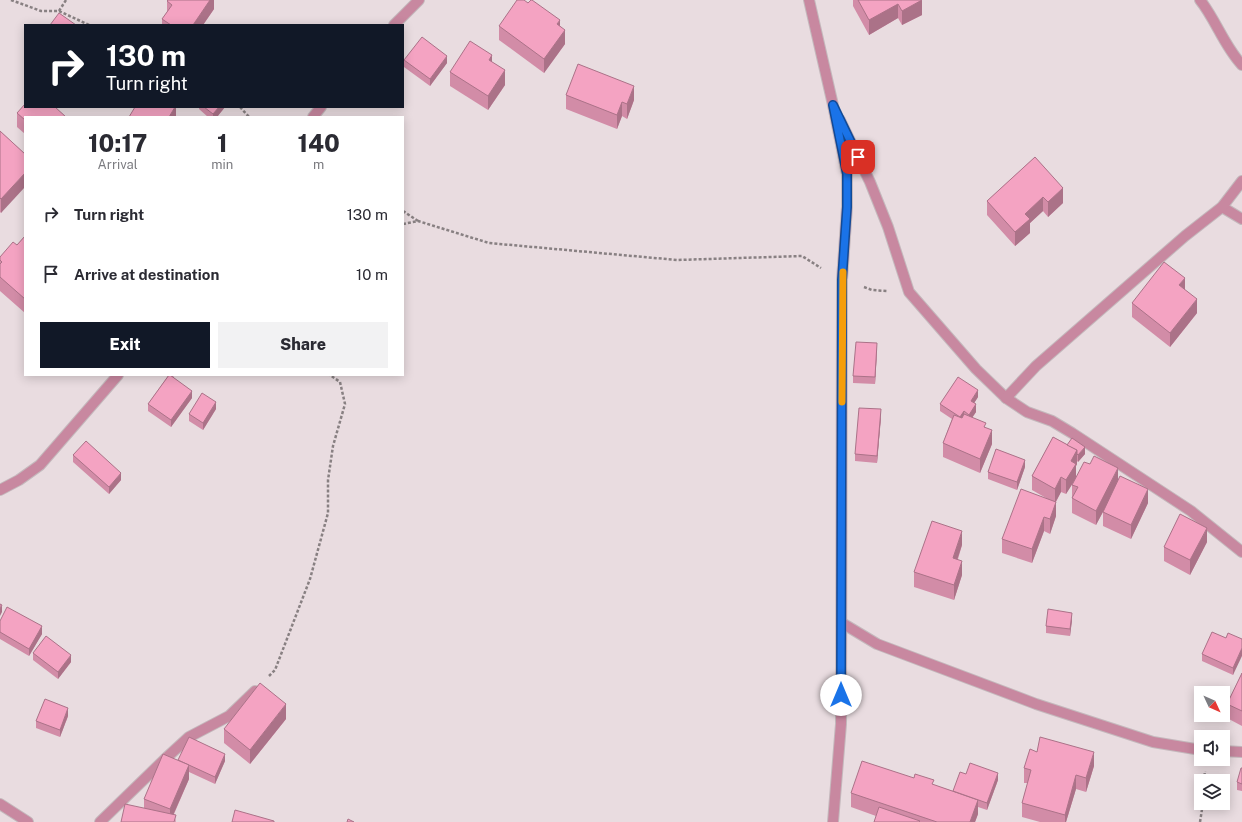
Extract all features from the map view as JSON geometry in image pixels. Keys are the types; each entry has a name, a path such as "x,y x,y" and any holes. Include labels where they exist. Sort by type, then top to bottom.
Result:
{"street":[{"path":"395,24 419,0"},
{"path":"809,0 847,174 847,207 842,280 841,724 833,822"},
{"path":"1200,0 1221,36 1236,59 1242,65"},
{"path":"833,105 870,182 888,228 909,292 976,369 1006,398 1027,412 1052,421 1140,477 1191,511 1242,552"},
{"path":"313,116 320,108"},
{"path":"1006,398 1036,366 1179,241 1222,207 1242,181"},
{"path":"1222,207 1242,219"},
{"path":"0,490 19,480 40,465 117,376"},
{"path":"842,623 877,644 1036,704 1153,742 1194,749"},
{"path":"100,822 190,737 229,716 255,692"},
{"path":"1230,752 1242,752"},
{"path":"0,804 28,822"}],"path":[{"path":"12,0 41,12 59,11 87,24"},
{"path":"59,11 66,0"},
{"path":"241,108 248,116"},
{"path":"404,212 418,221 489,243 677,260 802,256 842,280 872,290 909,292"},
{"path":"404,224 418,221"},
{"path":"255,692 274,670 310,579 328,513 328,480 333,446 345,404 340,382 331,376"},
{"path":"1200,822 1202,810"}],"building":[{"path":"210,0 194,24 170,24 162,19 172,5 167,1"},
{"path":"517,0 524,0 528,3 532,0 560,20 557,24 565,30 544,59 499,26"},
{"path":"858,0 922,0 902,11 898,4 869,20"},
{"path":"59,13 75,24 51,24"},
{"path":"422,37 447,56 430,79 404,60"},
{"path":"470,41 492,55 489,60 505,70 488,96 450,72"},
{"path":"578,64 634,86 627,104 622,102 617,115 566,95"},
{"path":"24,105 24,108 56,108 65,116 24,116 24,119 17,113"},
{"path":"134,108 174,108 170,116 130,116"},
{"path":"205,108 218,108 213,114"},
{"path":"0,131 24,153 24,174 1,199"},
{"path":"1035,157 1063,188 1048,202 1043,197 1025,214 1030,219 1015,232 987,201"},
{"path":"24,237 24,298 0,277 0,264 2,262 0,257 13,242 17,245"},
{"path":"1164,262 1185,278 1179,285 1197,299 1170,333 1132,303"},
{"path":"856,342 877,343 875,377 853,376"},
{"path":"168,376 171,376 192,391 171,420 148,404"},
{"path":"958,377 978,390 971,401 976,404 969,415 964,411 960,417 940,404"},
{"path":"202,393 216,402 203,423 189,414"},
{"path":"859,408 881,409 877,456 855,454"},
{"path":"964,414 986,423 984,427 992,430 980,459 943,443 954,415 962,418"},
{"path":"1053,437 1077,450 1071,461 1076,464 1066,480 1061,477 1055,489 1032,476"},
{"path":"1072,438 1085,447 1078,455 1077,450 1067,445"},
{"path":"86,441 121,473 109,487 73,455"},
{"path":"996,449 1025,460 1017,482 988,472"},
{"path":"1094,456 1118,468 1096,511 1072,498 1078,487 1072,485 1084,462 1090,464"},
{"path":"1120,476 1148,489 1131,525 1103,512"},
{"path":"1021,489 1056,502 1050,519 1044,517 1032,549 1002,539"},
{"path":"1180,514 1207,528 1190,560 1164,547"},
{"path":"932,521 962,531 953,558 962,561 954,585 914,572"},
{"path":"7,607 42,626 29,649 0,632 0,621"},
{"path":"1048,609 1072,613 1070,629 1046,626"},
{"path":"1212,632 1226,638 1228,633 1242,639 1242,648 1233,668 1202,654"},
{"path":"46,636 71,655 58,672 33,653"},
{"path":"1242,673 1242,711 1230,705 1230,698"},
{"path":"260,683 286,704 250,750 224,729"},
{"path":"45,699 68,708 60,730 36,721"},
{"path":"189,737 225,754 215,777 178,760"},
{"path":"1040,737 1094,752 1086,778 1076,775 1065,815 1022,803 1031,770 1024,768 1030,749 1037,752"},
{"path":"163,754 189,765 170,809 144,799"},
{"path":"862,761 914,778 915,774 934,780 932,784 978,800 970,822 937,822 851,793"},
{"path":"970,763 998,773 987,803 953,791 960,772 966,774"},
{"path":"1242,768 1242,784 1237,782"},
{"path":"125,804 176,815 174,822 121,822"},
{"path":"879,807 920,821 874,822"},
{"path":"235,810 274,821 274,822 232,822"},
{"path":"348,819 354,822 347,822"}],"slow traffic":[{"path":"842,402 843,272"}],"route":[{"path":"841,695 842,280 847,207 847,174 833,105 858,157"}]}
